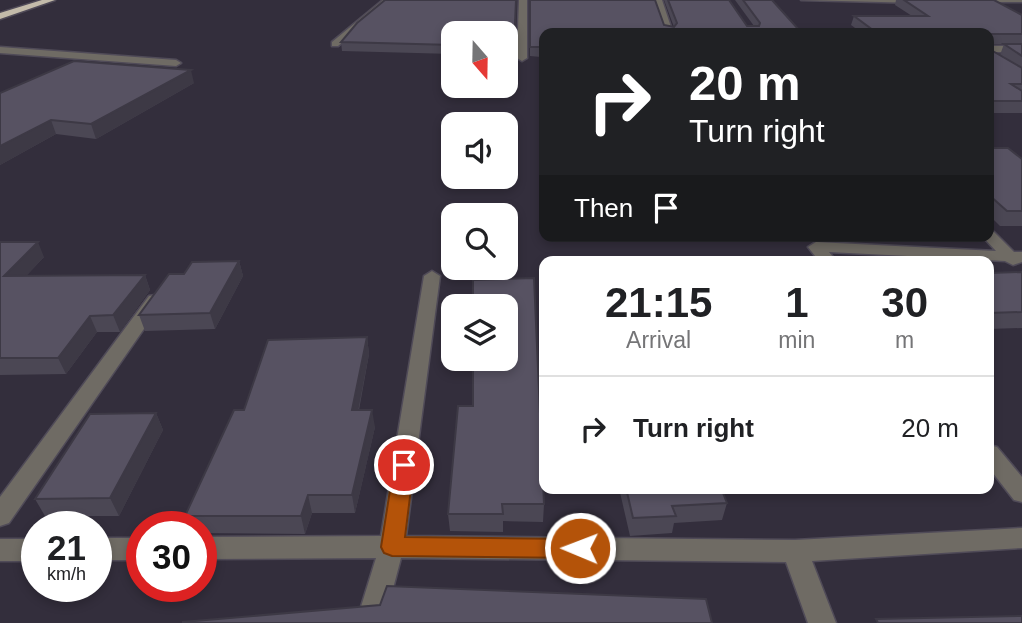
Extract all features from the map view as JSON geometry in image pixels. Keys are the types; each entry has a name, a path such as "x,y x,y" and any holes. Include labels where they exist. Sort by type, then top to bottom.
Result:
{"highway":[{"path":"0,6 22,0"},
{"path":"0,16 51,0"}],"street":[{"path":"335,44 387,0"},
{"path":"522,58 523,0"},
{"path":"658,0 667,28"},
{"path":"805,0 926,1"},
{"path":"1008,0 1022,12"},
{"path":"967,1 1022,1"},
{"path":"994,51 1022,49"},
{"path":"0,50 176,64"},
{"path":"994,56 1000,61"},
{"path":"994,239 1016,257 1022,268"},
{"path":"824,256 816,247 1016,257"},
{"path":"370,623 392,547 432,275"},
{"path":"0,516 165,286"},
{"path":"994,459 1022,493"},
{"path":"217,548 795,551 1022,538"},
{"path":"0,550 21,550"},
{"path":"795,551 822,623"}],"building":[{"path":"385,0 516,0 515,21 441,21 441,45 341,42 357,23"},
{"path":"530,0 655,0 664,25 674,27 677,23 668,0 729,0 747,26 759,26 760,23 743,0 772,0 797,28 539,28 539,47 530,47"},
{"path":"904,0 994,0 1022,15 1022,34 994,34 994,28 870,28 854,16 928,16"},
{"path":"1004,44 1022,44 1022,56"},
{"path":"994,52 1022,68 1022,84 1011,84 1022,91 1022,101 994,101"},
{"path":"74,61 191,70 91,124 51,120 0,146 0,93"},
{"path":"994,148 1008,148 1022,159 1022,211 1007,211 994,199"},
{"path":"0,242 38,242 4,276 145,275 113,315 90,316 58,358 0,358"},
{"path":"239,261 210,313 139,315 169,274 184,274 192,262"},
{"path":"1022,272 1022,312 994,313 994,273"},
{"path":"534,278 539,391 539,494 544,494 544,504 502,504 503,514 448,514 458,406 473,406 473,371 518,371 518,294 473,294 473,280"},
{"path":"367,337 352,410 372,410 352,495 308,495 301,516 217,516 217,511 187,511 234,410 244,410 268,340"},
{"path":"156,413 110,498 35,499 90,414"},
{"path":"627,494 723,494 727,503 672,506 676,516 633,518"},
{"path":"387,586 706,599 712,623 183,623 380,605"},
{"path":"1022,616 1022,623 878,623 876,619"}],"route":[{"path":"404,465 392,547 580,548"}]}
